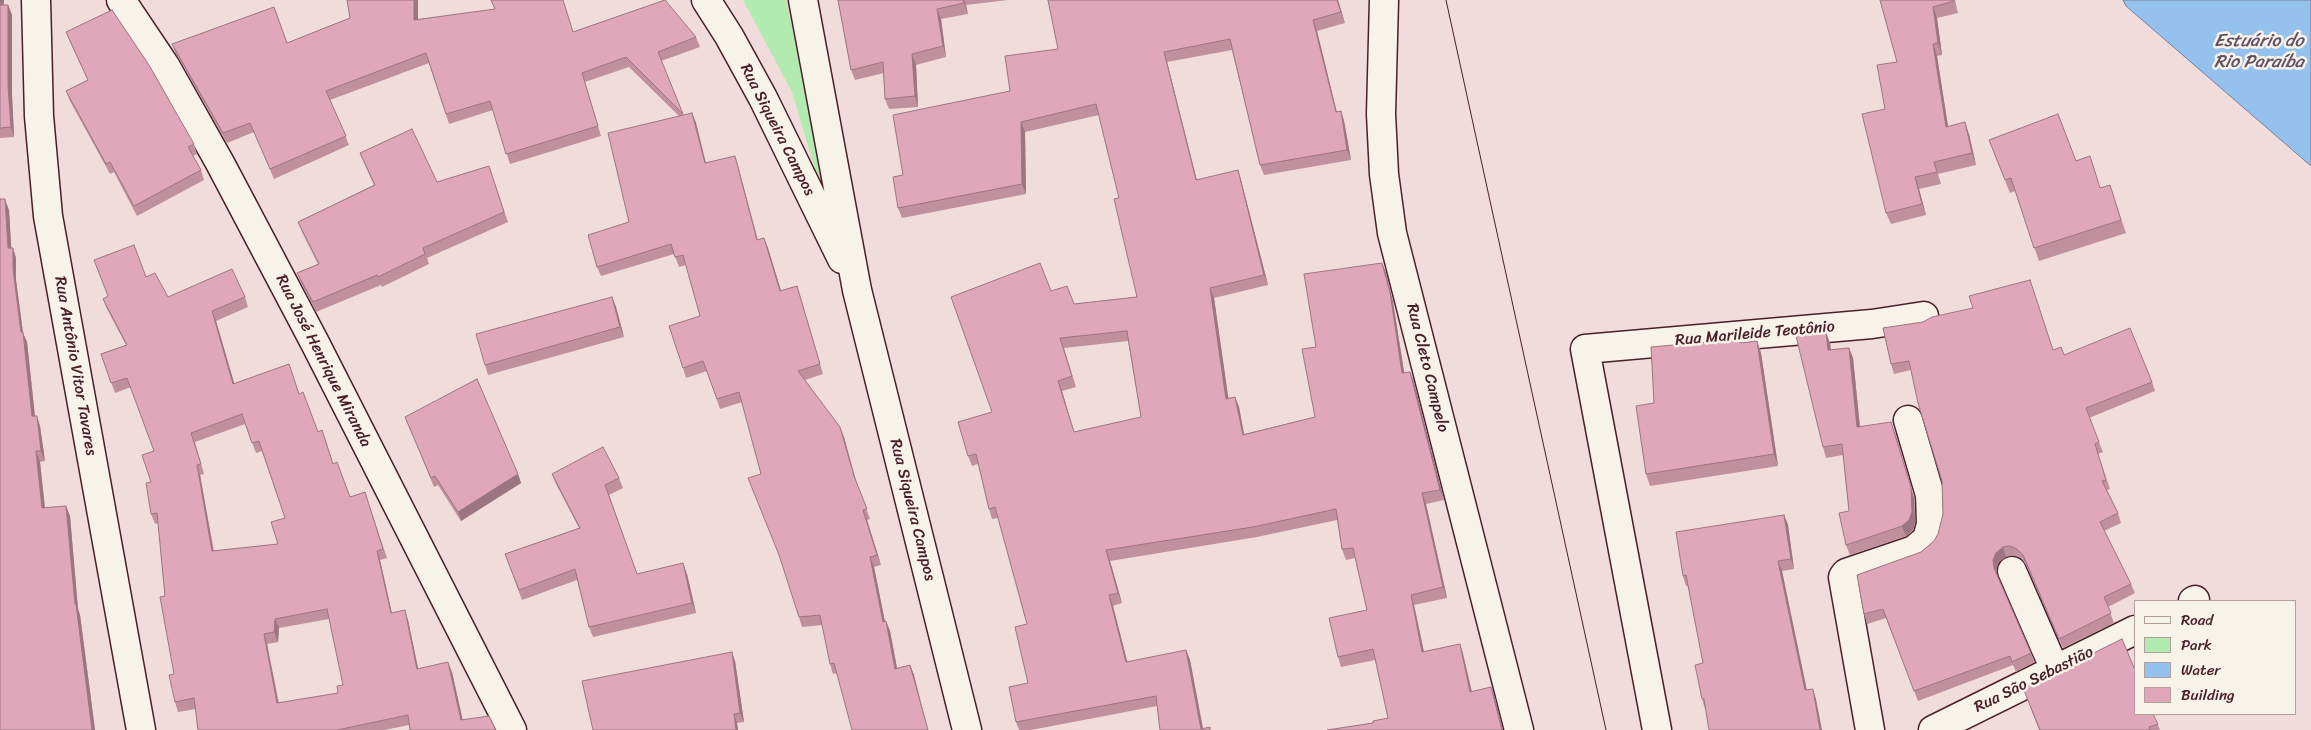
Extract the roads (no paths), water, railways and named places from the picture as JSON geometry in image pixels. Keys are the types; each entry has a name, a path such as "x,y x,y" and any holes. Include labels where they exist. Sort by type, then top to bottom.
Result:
{"street":[{"name":"Rua Antônio Vitor Tavares","path":"36,0 39,116 48,216 141,730"},
{"name":"Rua José Henrique Miranda","path":"121,0 166,67 220,163 315,343 512,730"},
{"name":"Rua Siqueira Campos","path":"706,0 730,36 763,98 857,290"},
{"name":"Rua Siqueira Campos","path":"803,0 857,290 967,730"},
{"name":"Rua Cleto Campelo","path":"1384,0 1381,114 1384,174 1392,232 1519,730"},
{"name":"Rua Marileide Teotônio","path":"1657,730 1585,349 1872,324 1924,316"},
{"path":"1870,730 1843,577 1846,572 1914,550 1927,539 1931,524 1930,495 1908,420"},
{"path":"2012,571 2055,670"},
{"name":"Rua São Sebastião","path":"1933,730 2134,630"}],"water":[{"name":"Estuário do Rio Paraíba","path":"2123,0 2311,0 2311,166 2126,6"}],"tram line":[{"path":"1446,0 1606,730"}]}
